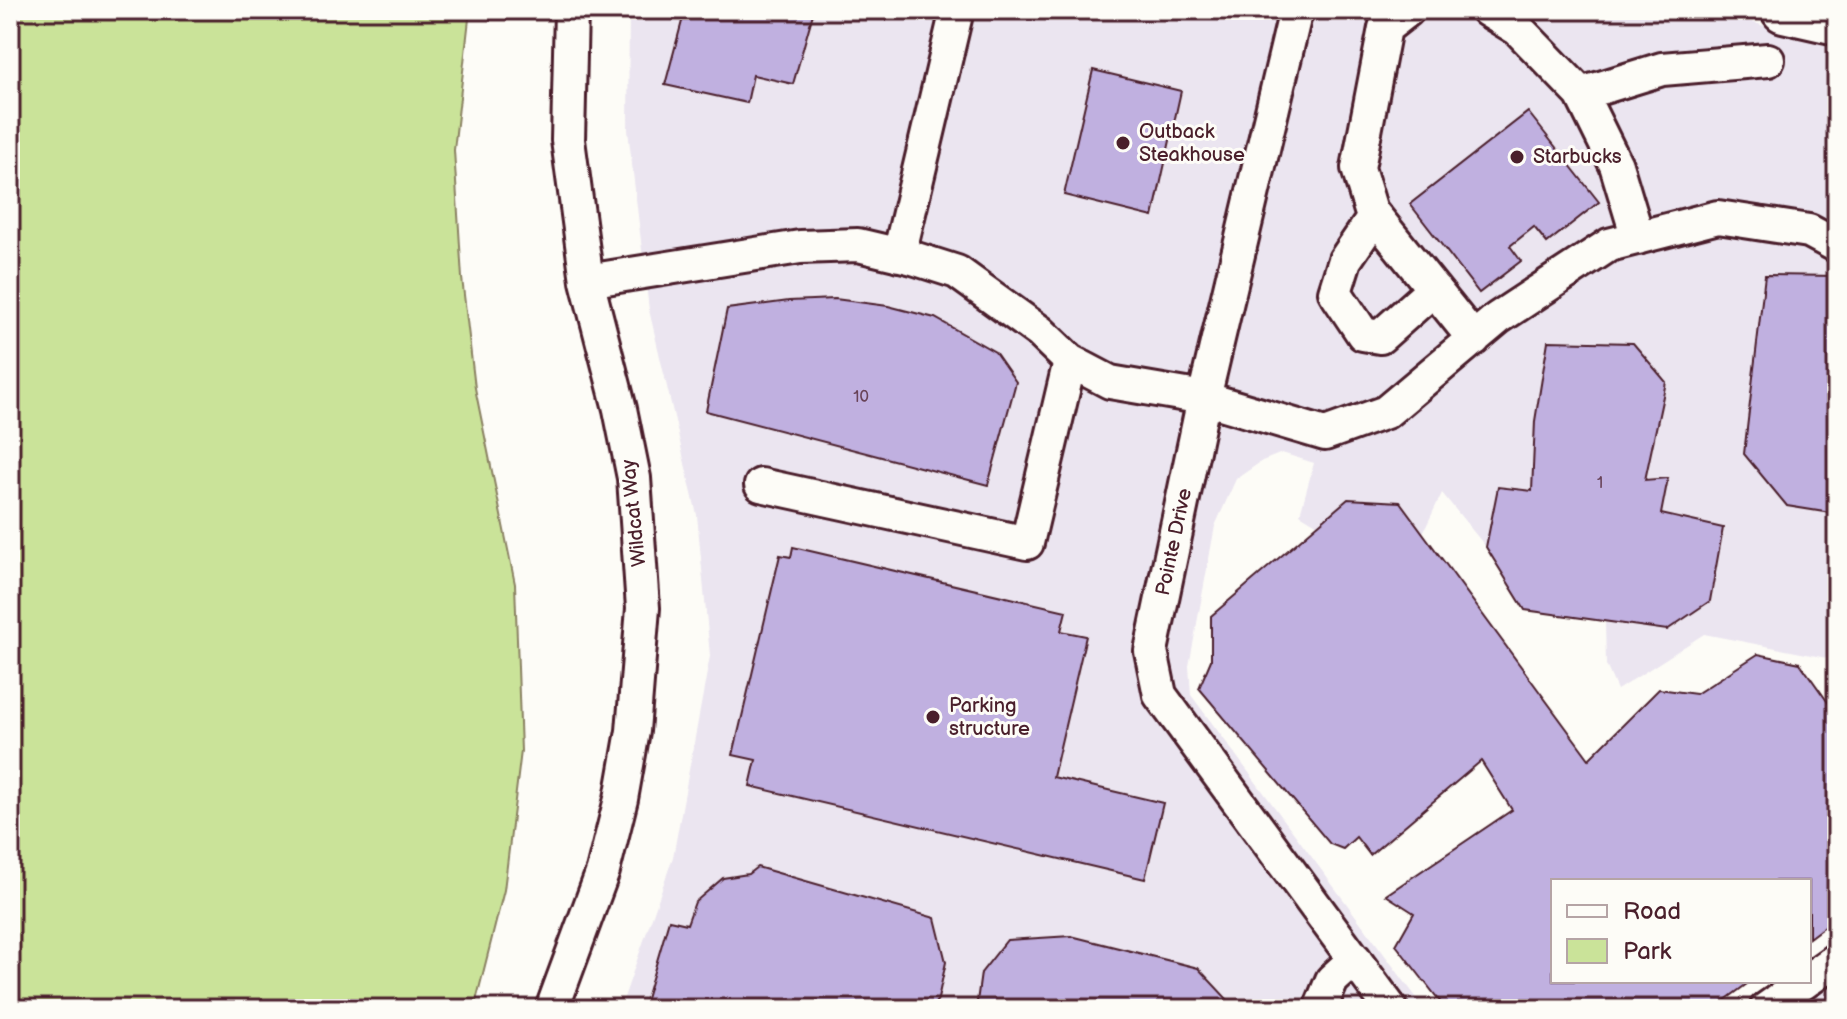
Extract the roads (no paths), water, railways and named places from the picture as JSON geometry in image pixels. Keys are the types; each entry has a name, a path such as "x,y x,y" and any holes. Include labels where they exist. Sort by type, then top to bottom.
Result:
{"highway":[{"path":"1784,10 1837,22"}],"street":[{"name":"Wildcat Way","path":"552,1009 603,871 621,799 633,731 643,608 634,478 587,281 568,140 571,10"},
{"path":"899,255 957,10"},
{"name":"Pointe Drive","path":"1296,10 1204,398 1151,651 1160,695 1391,1009"},
{"path":"1408,10 1385,28 1358,168 1375,216 1474,339"},
{"path":"1487,10 1518,29 1581,94 1616,165 1638,238"},
{"path":"1581,94 1662,69 1768,60"},
{"path":"1375,216 1345,260 1335,292 1363,334 1380,337 1434,289"},
{"path":"587,281 800,247 858,245 957,272 1040,332 1070,361 1110,382 1204,398 1325,434 1386,412 1498,318 1609,245 1718,217 1809,231 1837,246"},
{"path":"761,485 1027,543 1070,361"},
{"path":"1320,1009 1332,980 1355,959"},
{"path":"1811,977 1837,959"},
{"path":"1766,1009 1803,983"}],"place":[{"name":"Outback Steakhouse","path":"1123,143"},
{"name":"Starbucks","path":"1517,157"},
{"name":"Parking structure","path":"933,717"}]}
